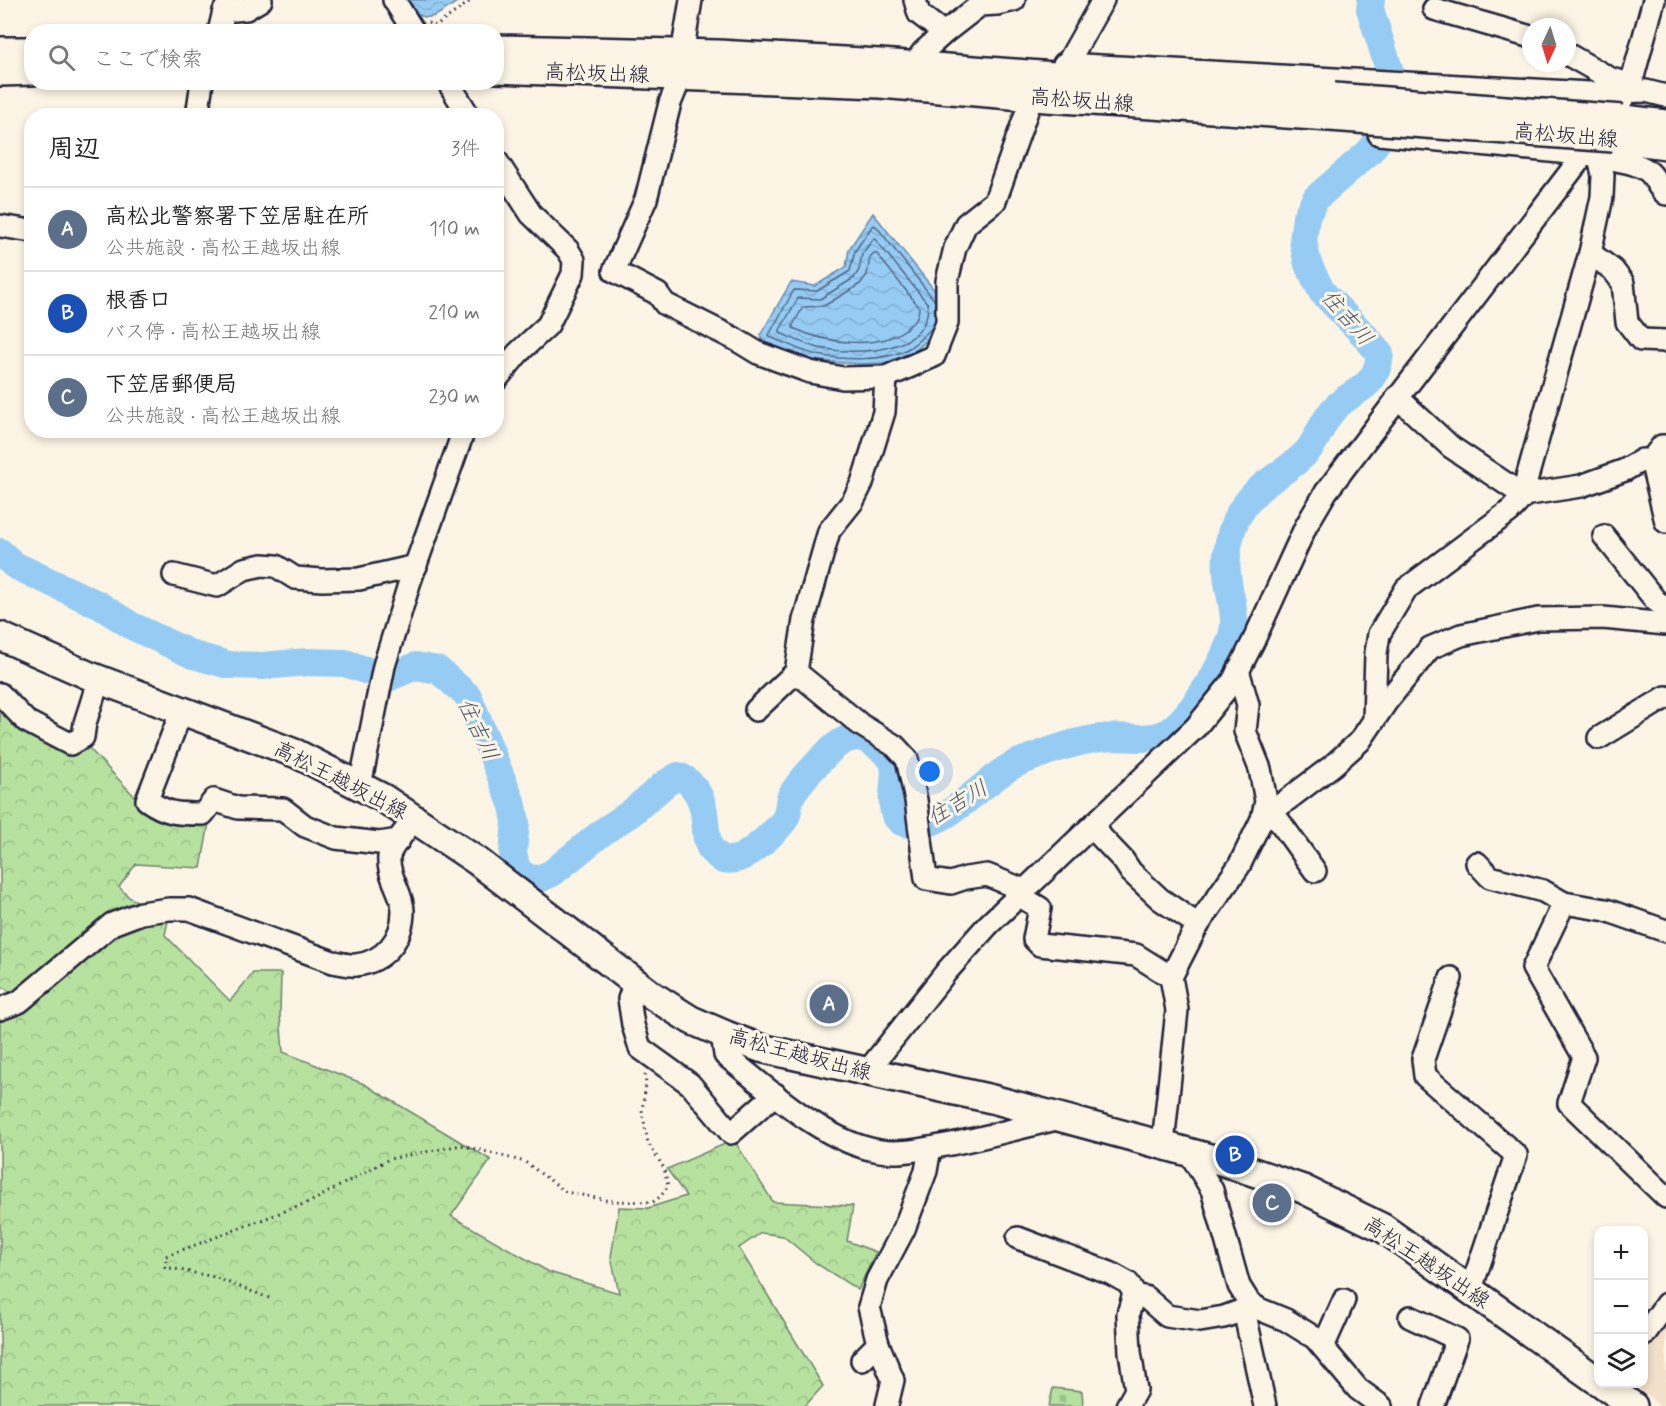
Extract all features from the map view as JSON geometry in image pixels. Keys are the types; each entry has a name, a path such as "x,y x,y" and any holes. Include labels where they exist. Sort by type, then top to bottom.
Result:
{"main road":[{"name":"高松坂出線","path":"504,50 679,64 907,76 1040,97 1332,107"},
{"path":"0,51 24,51"},
{"name":"高松坂出線","path":"504,69 679,64"},
{"name":"高松坂出線","path":"907,76 969,70 1332,107 1605,142 1666,145"},
{"path":"0,72 24,71"},
{"name":"高松坂出線","path":"1605,142 1666,124"},
{"name":"高松王越坂出線","path":"0,636 99,679 297,754 383,798 407,829 477,861 634,981 691,1020 760,1048 992,1100 1163,1144 1303,1189 1383,1228 1594,1379"},
{"name":"高松王越坂出線","path":"1606,1388 1633,1406"}],"street":[{"path":"221,24 224,11 246,9 261,0"},
{"path":"692,0 679,64 677,87 670,103 646,200 614,271 658,294 665,304 758,353 810,372 843,378 886,377 934,356 947,323 947,281 955,248 966,224 995,201 1040,97 1067,104 1605,142 1630,163 1651,175 1657,187 1666,194"},
{"path":"915,0 919,14 944,33"},
{"path":"907,76 923,52 981,5 1014,0"},
{"path":"1067,64 1103,0"},
{"path":"866,1073 947,971 988,924 1196,728 1216,704 1238,670 1306,526 1326,492 1397,397 1605,142 1629,88 1654,0"},
{"path":"397,5 409,24"},
{"path":"1434,9 1522,34"},
{"path":"1576,59 1629,88 1666,96"},
{"path":"969,70 995,61 1589,93 1629,88"},
{"path":"198,108 201,90"},
{"path":"453,90 464,108"},
{"path":"1374,720 1376,653 1379,634 1406,589 1510,511 1522,495 1590,253 1602,197 1605,142"},
{"path":"504,172 531,214 568,250 574,260 573,274 548,325 518,352 504,370"},
{"path":"0,226 24,230"},
{"path":"1590,253 1613,270 1623,283 1627,322 1641,340 1666,341"},
{"path":"756,710 796,672 804,620 829,531 853,501 862,483 884,412 886,377"},
{"path":"1397,397 1451,447 1522,495 1581,486 1625,470 1642,460 1661,458 1666,522"},
{"path":"360,786 384,666 461,438"},
{"path":"1605,536 1656,602 1666,608"},
{"path":"174,575 217,586 244,569 262,565 276,566 295,578 322,580 359,579 416,566"},
{"path":"1163,1144 1177,1010 1171,977 1198,925 1239,866 1267,815 1353,747 1430,648 1461,635 1538,619 1603,618 1666,624"},
{"path":"1238,670 1248,705 1245,731 1260,770 1267,815 1315,871"},
{"path":"796,672 861,725 895,746 907,759 916,800 926,879 951,883 987,875 1021,893 1040,908 1034,939 1040,945 1136,955 1171,977"},
{"path":"0,694 26,721 70,744 83,737 99,679"},
{"path":"1599,738 1666,698"},
{"path":"182,710 147,800 161,810 175,814 203,814 214,800 238,808 283,809 305,826 336,838 379,843 407,829"},
{"path":"1094,824 1101,837 1131,872 1160,899 1198,925"},
{"path":"0,1009 19,1002 112,924 141,913 169,909 189,909 333,962 354,966 374,961 390,950 399,931 403,909 389,866 389,854 407,829"},
{"path":"1477,863 1490,877 1543,891 1564,903 1606,910 1666,931"},
{"path":"1564,903 1533,968 1584,1057 1569,1103 1666,1197"},
{"path":"1451,978 1423,1059 1425,1076 1516,1155 1471,1290"},
{"path":"634,981 629,999 640,1048 690,1084 731,1133 775,1094"},
{"path":"722,1034 726,1055 775,1094 821,1128 854,1144 880,1151 910,1151 964,1142 1060,1118"},
{"path":"887,1406 894,1380 878,1344 869,1307 877,1280 907,1219 926,1171 930,1148"},
{"path":"1189,1152 1212,1190 1239,1286 1250,1302 1249,1308 1266,1406"},
{"path":"1018,1238 1119,1278 1128,1283 1137,1297"},
{"path":"1127,1406 1136,1390 1130,1352 1128,1314 1133,1297 1145,1297 1167,1316 1200,1321 1224,1317 1249,1308 1300,1328 1315,1338 1358,1389 1381,1406"},
{"path":"1323,1347 1344,1300"},
{"path":"1645,1334 1666,1304"},
{"path":"1410,1317 1457,1339 1433,1406"},
{"path":"862,1360 878,1344"}],"path":[{"path":"439,24 472,0"},
{"path":"397,5 432,24"},
{"path":"269,1298 214,1277 165,1267 166,1256 314,1200 348,1179 389,1159 461,1145 525,1162 566,1192 612,1201 653,1202 668,1186 664,1168 648,1143 642,1110 646,1085 644,1058 640,1048"}],"shaded area":[{"path":"1666,1314 1666,1406 1657,1406 1658,1404 1638,1388 1648,1388 1648,1339"}],"green space":[{"path":"0,700 86,745 139,801 172,819 209,823 201,868 136,864 119,887 130,898 169,916 165,935 230,1001 253,973 281,973 280,1015 283,1052 364,1084 491,1160 451,1216 549,1272 619,1293 611,1257 619,1207 648,1208 686,1196 667,1169 734,1140 773,1202 853,1206 847,1241 876,1252 858,1290 817,1264 783,1236 761,1233 739,1248 823,1386 805,1406 0,1406 0,1017 25,1005 6,989 0,987"},
{"path":"1053,1388 1082,1391 1083,1406 1049,1406"}],"water":[{"path":"403,0 460,0 437,15 425,17 411,9"},
{"path":"873,213 943,301 939,329 914,352 885,363 816,361 762,341 761,334 791,282 815,286 846,267 849,249"}],"waterway":[{"name":"住吉川","path":"0,552 14,565 99,605 132,626 193,655 229,665 345,663 388,678 416,666 438,670 468,696 513,806 516,822 513,853 517,870 528,878 539,879 552,873 678,776 690,784 700,799 707,838 712,851 723,860 731,860 751,851 778,827 786,817 791,796 801,782 832,749 849,738 857,737 867,740 882,750 893,762 895,770 894,811 897,818 905,823 918,825 943,816 1008,768 1040,754 1091,739 1149,738 1164,734 1174,728 1185,716 1208,685 1232,637 1234,619 1227,558 1231,534 1240,512 1257,491 1304,454 1331,412 1364,387 1378,366 1380,354 1322,292 1308,264 1303,241 1306,217 1316,198 1369,152 1380,138 1391,75 1370,9 1371,0"}],"place":[{"name":"高松北警察署下笠居駐在所","path":"829,1004"},
{"name":"根香口","path":"1235,1155"},
{"name":"下笠居郵便局","path":"1272,1203"}]}
